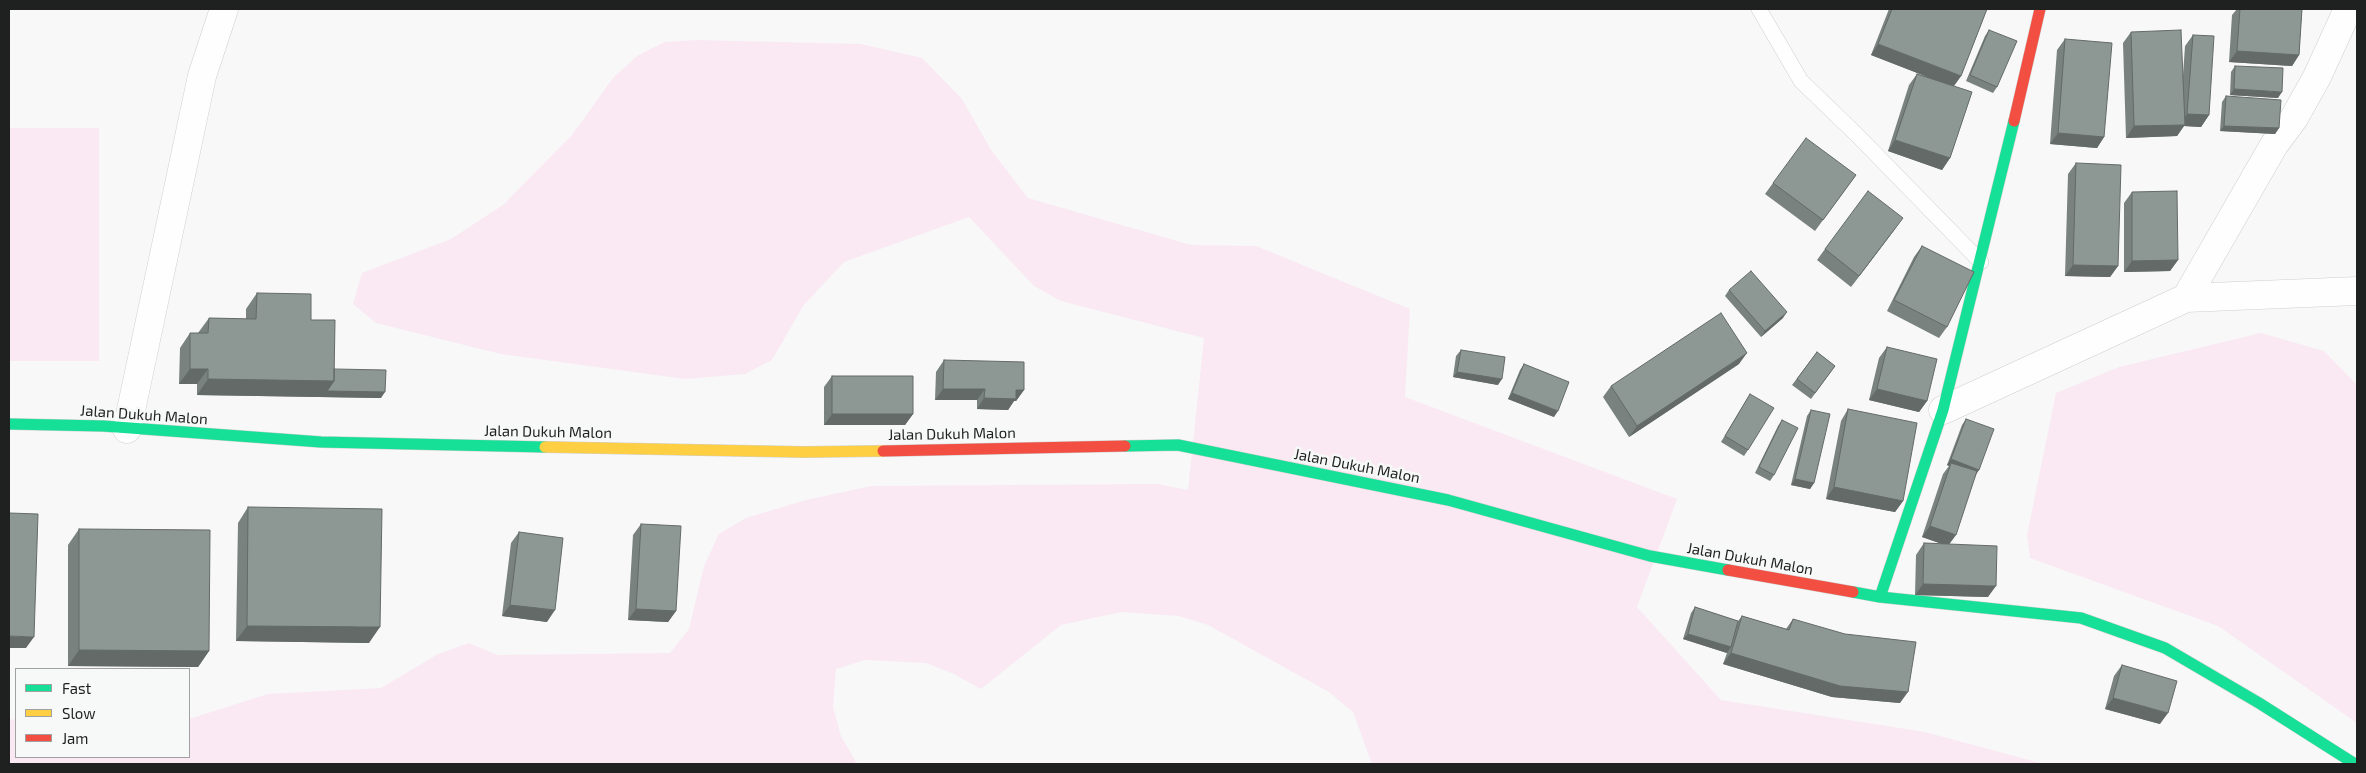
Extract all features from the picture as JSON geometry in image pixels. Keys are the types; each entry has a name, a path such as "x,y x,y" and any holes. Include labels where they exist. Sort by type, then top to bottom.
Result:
{"street":[{"path":"127,429 202,76 224,9"},
{"path":"1880,597 1943,410 1981,262 2026,62 2040,9"},
{"path":"2186,298 2274,145 2294,118 2317,78 2348,9"},
{"path":"1943,410 2186,298 2357,291"},
{"name":"Jalan Dukuh Malon","path":"9,424 103,426 321,442 794,452 1178,445 1448,500 1650,556 1880,597 2081,618 2165,648 2259,703 2355,764"}],"lane":[{"path":"1759,9 1801,81 1857,135 1981,262"}],"shaded area":[{"path":"697,40 861,44 922,58 962,99 991,150 1028,198 1191,245 1256,246 1410,309 1405,397 1677,499 1637,607 1721,700 1925,732 2044,764 1372,764 1353,712 1329,692 1208,625 1179,616 1121,612 1061,625 981,689 954,674 926,663 865,660 836,669 833,707 841,736 857,764 9,764 9,720 15,719 15,758 190,758 190,719 268,694 381,688 438,654 469,643 497,655 670,653 689,629 704,566 719,534 746,518 806,500 871,486 1157,484 1188,490 1204,338 1061,301 1034,286 969,217 844,262 803,306 772,360 745,374 685,379 501,354 376,323 353,304 362,273 451,239 503,205 572,135 613,78 637,56 665,42"},
{"path":"9,128 99,128 99,361 9,361"},
{"path":"2261,333 2324,351 2357,385 2357,723 2218,626 2030,558 2027,535 2056,393 2119,367"}],"building":[{"path":"1892,9 1987,9 1961,76 1878,44"},
{"path":"2240,9 2302,9 2299,55 2237,51"},
{"path":"1989,30 2017,41 1997,87 1970,75"},
{"path":"2181,30 2185,125 2134,126 2131,32"},
{"path":"2193,35 2214,36 2209,115 2187,114"},
{"path":"2065,39 2112,43 2104,137 2058,133"},
{"path":"2235,66 2283,68 2282,92 2234,89"},
{"path":"1917,74 1972,92 1950,158 1895,140"},
{"path":"2226,96 2281,100 2279,128 2224,126"},
{"path":"1806,138 1856,175 1823,220 1773,183"},
{"path":"2076,163 2121,165 2118,266 2073,265"},
{"path":"1868,191 1903,218 1859,276 1825,249"},
{"path":"2177,191 2178,260 2132,261 2132,192"},
{"path":"1922,246 1974,272 1947,327 1894,300"},
{"path":"1751,271 1787,312 1765,331 1729,290"},
{"path":"257,293 311,294 311,320 335,320 334,381 208,379 208,369 190,369 190,333 208,333 209,318 256,319"},
{"path":"1721,313 1747,353 1637,426 1611,386"},
{"path":"1887,347 1937,359 1927,401 1877,389"},
{"path":"1461,350 1505,357 1502,379 1457,372"},
{"path":"1817,352 1835,366 1815,393 1797,379"},
{"path":"944,360 1024,362 1024,390 1016,390 1016,399 984,398 985,389 943,389"},
{"path":"1524,364 1569,382 1558,411 1512,393"},
{"path":"334,369 386,370 385,392 327,391 334,381"},
{"path":"832,376 913,376 913,414 832,414"},
{"path":"1750,394 1774,408 1748,450 1725,436"},
{"path":"1848,409 1917,423 1903,501 1834,487"},
{"path":"1811,410 1830,414 1814,483 1795,479"},
{"path":"1966,419 1994,429 1979,470 1951,459"},
{"path":"1782,420 1798,428 1774,475 1759,467"},
{"path":"1951,463 1977,471 1956,535 1930,526"},
{"path":"248,507 382,509 380,627 247,626"},
{"path":"9,513 38,514 34,637 9,636"},
{"path":"641,524 681,526 676,611 636,609"},
{"path":"79,529 210,530 209,651 79,650"},
{"path":"519,532 563,538 555,610 510,605"},
{"path":"1924,543 1997,546 1996,586 1923,584"},
{"path":"1695,607 1738,621 1731,647 1688,634"},
{"path":"1742,616 1789,630 1793,619 1845,634 1916,642 1908,692 1840,686 1731,653"},
{"path":"2122,665 2177,681 2168,713 2113,698"}],"traffic: fast":[{"path":"1880,597 1943,410 2014,121"},
{"path":"9,424 103,426 321,442 545,447"},
{"path":"1125,446 1178,445 1448,500 1650,556 1728,570"},
{"path":"1853,592 1880,597 2081,618 2165,648 2259,703 2355,764"}],"traffic: slow":[{"path":"545,447 804,452 883,451"}],"traffic: jam":[{"path":"2014,121 2040,9"},
{"path":"883,451 1125,446"},
{"path":"1728,570 1853,592"}]}
